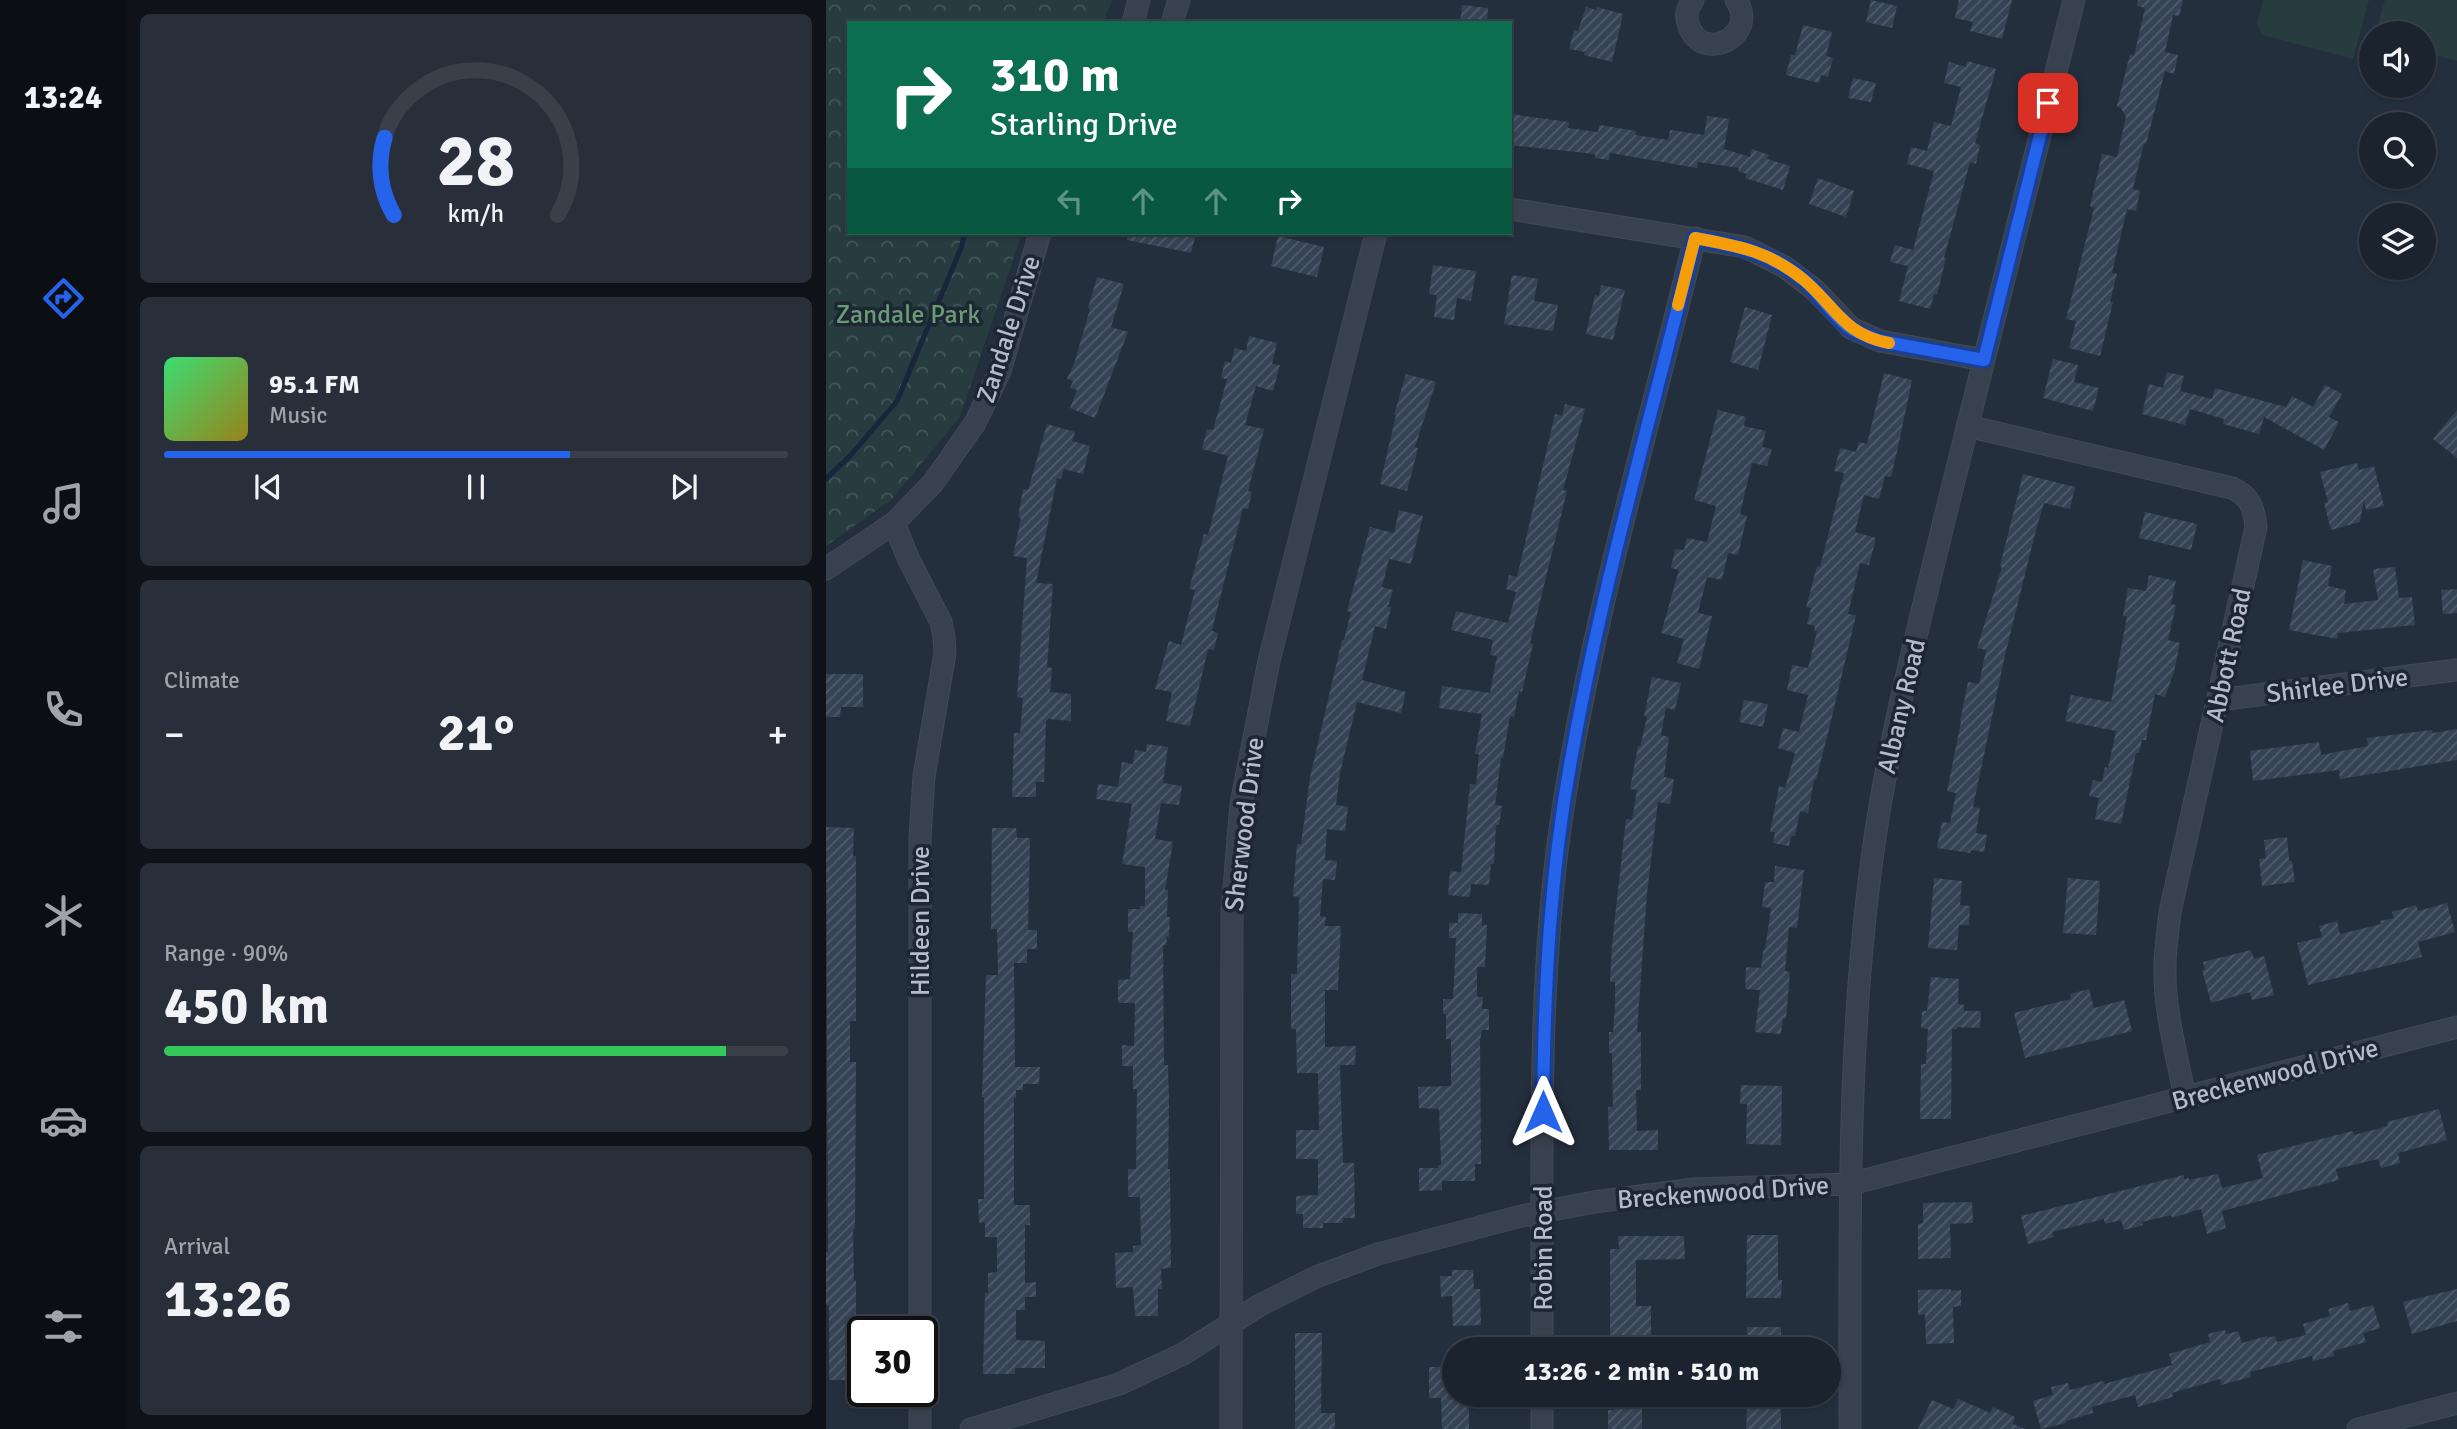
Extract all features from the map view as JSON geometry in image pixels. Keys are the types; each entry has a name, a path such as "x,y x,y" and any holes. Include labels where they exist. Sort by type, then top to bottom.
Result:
{"street":[{"path":"1134,21 1139,0"},
{"path":"1173,21 1179,0"},
{"path":"1693,0 1687,14 1690,31 1696,38 1713,45 1722,43 1737,32 1742,15 1736,0"},
{"name":"Albany Road","path":"1850,1429 1850,1184 1855,1032 1863,927 1876,833 1898,711 2074,0"},
{"path":"1512,209 1745,247 1767,256 1803,279 1844,323 1865,336 1984,360"},
{"name":"Zandale Drive","path":"826,569 894,523 933,483 954,454 989,397 1000,371 1039,235"},
{"name":"Sherwood Drive","path":"1231,1429 1232,911 1241,804 1269,661 1376,235"},
{"name":"Robin Road","path":"1542,1337 1544,1015 1547,950 1560,832 1572,751 1592,652 1695,238"},
{"name":"Abbott Road","path":"1968,426 2232,488 2247,498 2254,514 2256,527 2170,912 2166,941 2166,995 2185,1098"},
{"name":"Hildeen Drive","path":"894,523 908,558 941,622 945,653 924,776 920,827 920,1316"},
{"name":"Shirlee Drive","path":"2218,700 2457,670"},
{"name":"Breckenwood Drive","path":"971,1429 1119,1384 1173,1359 1262,1304 1346,1264 1543,1211 1695,1189 1850,1184 2457,1027"},
{"path":"2358,1429 2457,1403"},
{"path":"920,1407 920,1429"},
{"path":"1542,1407 1542,1429"}],"green space":[{"name":"Zandale Park","path":"826,0 1112,0 1104,21 847,21 847,235 1021,235 960,417 891,500 826,546"},
{"path":"2263,0 2369,0 2363,21 2359,21 2359,37 2353,59 2262,35 2257,23"},
{"path":"2385,0 2457,0 2457,61 2436,55 2436,21 2379,21"}],"building":[{"path":"1871,0 1897,6 1892,28 1866,22"},
{"path":"1959,0 2012,0 2002,39 1970,31 1973,22 1955,18"},
{"path":"2138,0 2183,0 2179,16 2173,15 2165,52 2178,55 2174,74 2165,71 2146,144 2144,143 2133,189 2140,191 2136,211 2127,209 2112,273 2117,274 2110,302 2113,302 2100,356 2069,348 2076,321 2066,319 2094,208 2090,206 2102,154 2117,157 2126,117 2117,106 2130,54 2134,56 2145,8 2137,6"},
{"path":"1462,5 1488,8 1487,21 1460,21"},
{"path":"1586,7 1623,14 1612,62 1569,49 1574,30 1578,31"},
{"path":"1803,25 1832,32 1826,56 1833,58 1828,77 1821,75 1819,83 1786,75"},
{"path":"1967,61 1996,69 1975,143 1980,145 1976,164 1970,162 1944,258 1937,295 1934,294 1930,309 1899,301 1908,266 1890,262 1895,245 1913,250 1934,171 1907,164 1911,147 1927,151 1934,122 1951,126 1961,87 1944,83 1949,62 1966,67"},
{"path":"1853,78 1876,83 1871,102 1848,98"},
{"path":"1512,114 1569,122 1568,128 1598,132 1599,125 1636,131 1635,135 1668,140 1670,130 1704,135 1707,116 1729,119 1724,149 1750,157 1752,149 1769,155 1767,159 1790,166 1783,190 1745,178 1747,174 1738,171 1739,168 1698,162 1697,168 1610,153 1609,160 1595,158 1595,154 1512,145"},
{"path":"1818,178 1854,191 1846,217 1809,204"},
{"path":"1128,235 1196,235 1191,253 1127,240"},
{"path":"1278,236 1324,247 1317,277 1271,266"},
{"path":"1433,265 1476,271 1471,301 1457,298 1454,320 1434,317 1437,295 1429,294"},
{"path":"1512,275 1538,279 1534,301 1558,305 1553,331 1504,324"},
{"path":"1097,277 1124,284 1111,327 1128,332 1095,418 1070,408 1077,390 1070,388 1073,381 1067,379 1074,364"},
{"path":"1601,285 1625,290 1613,340 1586,334 1595,295 1599,296"},
{"path":"1745,307 1772,315 1758,370 1730,362"},
{"path":"1249,336 1277,343 1272,364 1280,365 1273,391 1256,386 1245,425 1264,429 1248,491 1252,492 1248,509 1243,508 1212,631 1218,633 1214,650 1208,649 1190,726 1166,721 1172,692 1155,689 1169,641 1181,645 1195,590 1189,589 1204,534 1208,535 1228,456 1202,449 1207,429 1213,430 1227,379 1221,378 1225,361 1231,363 1235,348 1246,351"},
{"path":"2053,359 2078,365 2074,382 2099,388 2093,411 2043,398"},
{"path":"2167,372 2184,376 2180,391 2212,399 2215,388 2286,407 2292,396 2313,407 2325,385 2342,394 2329,417 2339,422 2324,450 2264,417 2259,434 2223,424 2224,419 2190,409 2185,425 2142,414 2149,384 2163,388"},
{"path":"1884,373 1912,380 1897,452 1891,477 1885,476 1879,499 1864,495 1855,532 1876,538 1869,565 1860,563 1848,614 1856,615 1808,813 1800,811 1795,836 1791,836 1789,846 1773,843 1775,832 1770,832 1779,786 1785,788 1795,753 1778,748 1783,728 1799,732 1808,695 1787,690 1792,665 1808,668 1817,631 1814,631 1815,626 1807,624 1811,608 1806,607 1817,566 1820,567 1844,473 1834,471 1840,448 1856,452 1859,442 1867,444"},
{"path":"1406,374 1436,382 1415,447 1418,448 1407,491 1380,484 1394,415"},
{"path":"1565,404 1585,409 1563,490 1567,491 1530,643 1533,644 1522,692 1519,691 1514,717 1510,716 1501,758 1495,805 1502,806 1499,825 1496,825 1494,864 1491,864 1489,885 1471,884 1470,897 1448,895 1450,871 1461,872 1470,784 1476,785 1479,754 1475,754 1482,714 1439,708 1442,686 1490,693 1497,656 1490,655 1493,640 1451,630 1456,611 1508,623 1516,592 1506,589 1509,575 1517,577 1555,414 1562,416"},
{"path":"1718,410 1746,417 1744,426 1766,431 1762,447 1772,449 1767,466 1752,463 1740,514 1747,516 1738,555 1728,553 1722,580 1707,577 1698,613 1712,616 1699,669 1677,663 1684,639 1661,633 1679,570 1671,568 1675,549 1684,550 1687,538 1707,542 1716,506 1694,500"},
{"path":"2457,410 2457,458 2433,439"},
{"path":"1047,424 1075,432 1072,441 1090,446 1083,474 1064,469 1061,479 1057,478 1036,583 1053,584 1047,667 1052,668 1050,692 1071,694 1071,721 1048,719 1044,782 1036,782 1036,797 1012,797 1014,733 1020,733 1023,698 1017,697 1027,558 1013,556 1021,518 1018,517 1023,489 1028,490"},
{"path":"2357,463 2359,470 2374,466 2384,506 2366,510 2364,500 2360,522 2331,530 2324,503 2328,502 2320,472"},
{"path":"2023,474 2075,487 2070,509 2044,503 2037,526 2005,655 1973,807 1980,808 1976,833 1987,835 1984,852 1971,850 1970,853 1937,848 1942,822 1950,823 1956,793 1947,791 1968,682 1979,684 1986,650 1977,648 2002,567 2000,566"},
{"path":"1399,510 1423,516 1411,564 1389,559 1382,587 1393,590 1388,607 1391,607 1386,629 1375,626 1362,680 1406,692 1401,713 1357,702 1340,773 1336,805 1348,807 1345,831 1327,829 1325,860 1337,861 1335,880 1323,879 1320,916 1326,917 1325,926 1341,926 1338,990 1325,990 1325,1047 1356,1046 1355,1065 1340,1065 1343,1163 1354,1163 1355,1218 1343,1218 1343,1223 1323,1223 1323,1228 1303,1228 1303,1214 1296,1214 1296,1196 1318,1195 1318,1159 1296,1159 1296,1130 1319,1130 1318,1073 1297,1073 1296,1029 1291,1029 1291,974 1297,974 1299,897 1293,896 1297,844 1301,844 1310,777 1351,612 1347,611 1370,527 1394,533"},
{"path":"2145,512 2197,524 2191,550 2139,538"},
{"path":"2303,560 2332,566 2328,586 2346,590 2344,604 2378,600 2373,569 2395,567 2399,598 2412,597 2415,625 2338,633 2337,639 2289,630"},
{"path":"2149,575 2176,581 2171,604 2176,605 2168,640 2180,643 2165,697 2155,694 2146,740 2142,740 2139,753 2136,753 2121,824 2095,819 2099,798 2089,796 2093,780 2102,782 2105,767 2108,768 2116,731 2065,721 2071,695 2111,702 2127,616 2123,616 2128,588 2146,591"},
{"path":"2457,589 2457,613 2443,614 2441,590"},
{"path":"826,674 863,674 863,707 841,707 840,717 826,717"},
{"path":"1652,677 1681,683 1675,710 1666,708 1661,735 1669,737 1664,777 1674,779 1670,804 1658,802 1647,893 1637,1032 1641,1032 1641,1090 1636,1090 1637,1131 1658,1130 1658,1150 1609,1150 1608,1107 1613,1107 1609,1032 1613,1032 1615,1004 1615,982 1610,982 1612,944 1626,819 1632,820 1637,790 1630,789 1647,717 1644,716"},
{"path":"1744,700 1768,704 1763,727 1739,722"},
{"path":"2457,729 2457,760 2340,779 2339,770 2253,781 2250,751 2319,742 2321,755 2368,746 2367,738"},
{"path":"1147,744 1168,747 1163,783 1182,786 1179,805 1161,803 1155,839 1173,842 1165,890 1168,890 1169,937 1167,936 1166,945 1163,945 1164,1065 1168,1065 1169,1102 1171,1268 1161,1269 1162,1289 1158,1289 1158,1316 1135,1316 1133,1287 1116,1288 1115,1253 1133,1252 1133,1246 1141,1245 1140,1197 1128,1197 1128,1169 1136,1169 1137,1089 1133,1089 1133,1066 1122,1066 1122,1045 1134,1046 1135,1003 1118,1003 1118,980 1130,979 1133,932 1128,932 1128,909 1145,906 1145,867 1122,864 1132,804 1096,799 1098,784 1118,787 1122,762 1133,764 1135,750 1146,752"},
{"path":"826,827 854,828 853,856 856,856 856,1021 850,1021 850,1062 856,1062 853,1229 856,1316 847,1316 847,1380 829,1380 829,1305 826,1305"},
{"path":"992,828 1016,828 1017,838 1030,838 1028,930 1037,930 1037,949 1027,949 1027,963 1014,963 1015,1067 1040,1067 1039,1084 1023,1084 1023,1090 1016,1090 1014,1098 1014,1205 1030,1205 1030,1225 1025,1225 1025,1283 1036,1282 1036,1297 1025,1297 1025,1310 1016,1310 1016,1340 1045,1341 1045,1368 1015,1368 1015,1374 983,1374 985,1293 988,1293 988,1273 997,1272 997,1237 985,1237 985,1222 979,1223 978,1199 984,1199 982,1097 986,975 998,975 997,929 991,929"},
{"path":"2287,837 2295,882 2262,886 2259,859 2266,858 2264,840"},
{"path":"1775,866 1804,870 1797,928 1789,927 1785,971 1790,972 1786,1019 1783,1018 1781,1034 1755,1032 1760,990 1745,989 1746,967 1761,968 1771,908 1762,907 1765,882 1774,882"},
{"path":"1934,878 1962,881 1960,905 1970,906 1969,925 1959,925 1957,950 1928,948"},
{"path":"2068,878 2100,881 2096,935 2063,933"},
{"path":"2447,903 2455,932 2418,942 2422,957 2308,985 2297,943 2322,937 2319,926 2337,921 2340,934 2381,924 2380,921 2394,918 2392,912 2416,905 2418,911"},
{"path":"1458,913 1482,914 1482,925 1487,925 1485,967 1477,967 1477,997 1483,997 1482,1009 1489,1009 1489,1030 1482,1030 1480,1040 1481,1164 1475,1164 1475,1181 1442,1181 1442,1190 1419,1191 1419,1168 1438,1168 1438,1165 1441,1165 1439,1109 1419,1108 1418,1087 1451,1086 1451,1039 1446,1039 1443,999 1453,999 1456,938 1449,938 1449,923 1458,923"},
{"path":"2251,950 2254,959 2264,956 2274,995 2252,1000 2250,992 2211,1003 2202,970 2205,970 2203,962"},
{"path":"1931,977 1959,979 1958,1004 1964,1005 1964,1011 1981,1011 1980,1028 1952,1029 1951,1119 1920,1119 1921,1064 1926,1064 1928,1029 1921,1028 1922,1011 1927,1011"},
{"path":"2089,989 2094,1008 2124,1000 2132,1031 2025,1058 2014,1013 2071,999 2070,994"},
{"path":"1741,1085 1782,1086 1781,1145 1746,1144 1747,1104 1740,1104"},
{"path":"2439,1109 2447,1140 2398,1153 2400,1163 2381,1168 2378,1159 2336,1169 2339,1180 2222,1211 2226,1228 2207,1234 2201,1209 2172,1218 2171,1215 2142,1222 2143,1225 2124,1230 2121,1220 2105,1224 2104,1219 2052,1232 2054,1237 2028,1244 2021,1216 2184,1175 2184,1179 2189,1180 2218,1174 2222,1188 2263,1178 2257,1155 2353,1131 2354,1135 2388,1126 2387,1122"},
{"path":"1972,1202 1973,1223 1950,1224 1951,1258 1918,1259 1918,1224 1923,1223 1923,1203"},
{"path":"1747,1235 1778,1235 1778,1280 1782,1280 1781,1298 1746,1298"},
{"path":"1618,1236 1684,1236 1685,1259 1636,1260 1636,1306 1651,1306 1651,1337 1610,1337 1610,1249 1619,1249"},
{"path":"1452,1270 1473,1270 1474,1289 1480,1289 1481,1325 1453,1326 1452,1296 1441,1297 1440,1276 1452,1276"},
{"path":"2457,1289 2457,1321 2412,1334 2403,1302"},
{"path":"1918,1290 1961,1290 1961,1306 1953,1307 1954,1343 1926,1344 1925,1314 1918,1315"},
{"path":"2348,1303 2350,1311 2373,1305 2380,1328 2363,1333 2366,1342 2333,1351 2334,1356 2313,1361 2312,1356 2250,1372 2251,1377 2221,1385 2220,1379 2172,1393 2173,1397 2138,1407 2135,1395 2092,1407 2093,1413 2041,1429 2033,1401 2053,1395 2051,1387 2068,1383 2070,1390 2103,1381 2104,1384 2172,1365 2169,1354 2210,1342 2208,1334 2225,1330 2226,1334 2238,1331 2242,1343 2267,1336 2275,1336 2277,1342 2306,1335 2303,1324 2330,1316 2328,1309"},
{"path":"1747,1327 1781,1327 1781,1337 1747,1337"},
{"path":"1295,1333 1322,1333 1321,1413 1335,1413 1335,1429 1295,1429"},
{"path":"1429,1367 1442,1367 1442,1407 1469,1407 1469,1429 1442,1429 1441,1398 1429,1398"},
{"path":"1958,1399 1990,1413 1993,1407 2015,1417 2013,1424 2025,1429 1918,1429 1932,1400 1953,1409"},
{"path":"1614,1407 1642,1407 1642,1429 1608,1429 1608,1410 1614,1410"},
{"path":"1747,1407 1781,1407 1781,1429 1746,1429"}],"waterway":[{"path":"826,479 850,456 897,401 964,235"}],"slow traffic":[{"path":"1678,305 1695,238 1745,247 1767,256 1803,279 1851,328 1865,336 1889,343"}],"route":[{"path":"1543,1112 1547,950 1572,751 1592,652 1695,238 1745,247 1767,256 1803,279 1844,323 1865,336 1984,360 2048,103"}]}
